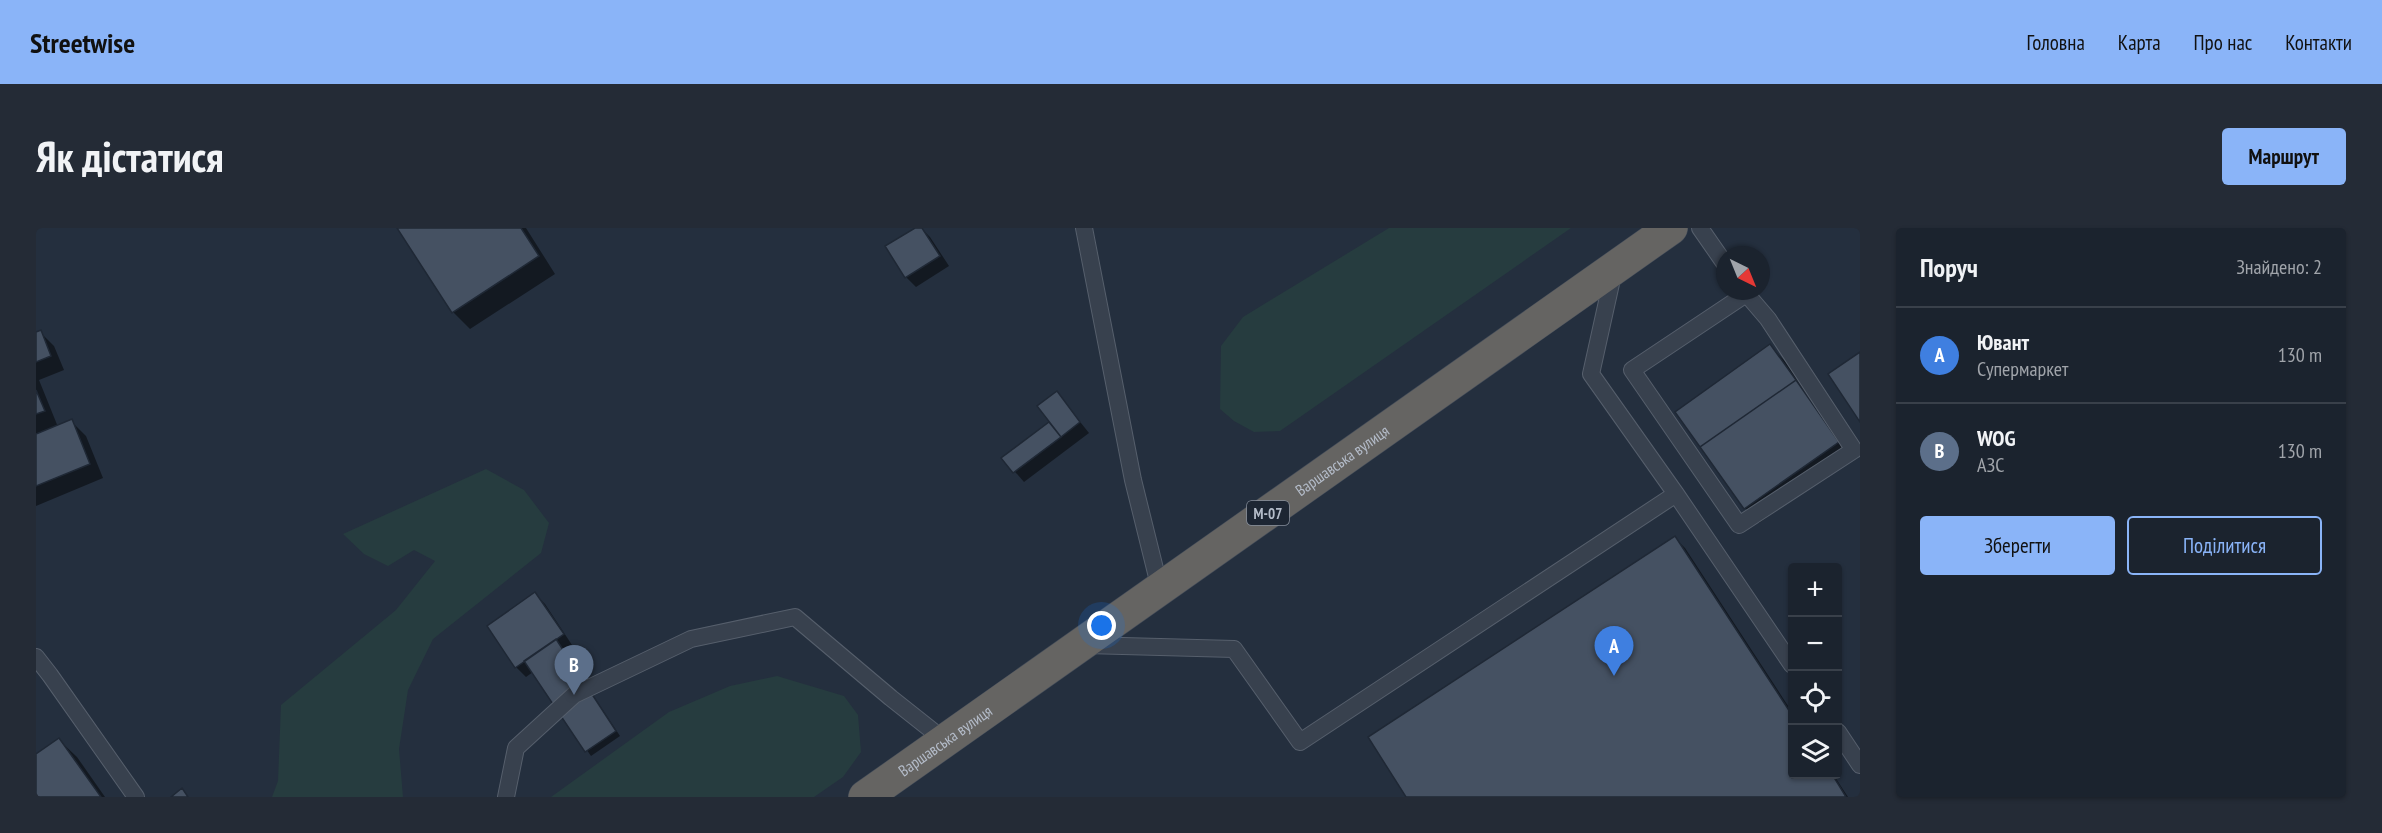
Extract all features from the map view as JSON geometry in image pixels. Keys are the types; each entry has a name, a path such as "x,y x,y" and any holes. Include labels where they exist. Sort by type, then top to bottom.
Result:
{"highway":[{"name":"Варшавська вулиця","path":"865,797 1671,228"}],"lane":[{"path":"1084,228 1133,480 1160,589"},
{"path":"1700,228 1716,251"},
{"path":"1614,268 1591,374 1788,659"},
{"path":"1745,293 1768,318 1854,450 1739,525 1632,370 1745,293"},
{"path":"1079,644 1234,649 1300,742 1676,494"},
{"path":"506,797 516,748 574,695 691,639 795,617 945,740"},
{"path":"36,657 136,797"},
{"path":"1842,738 1860,765"}],"green space":[{"path":"1389,228 1571,228 1280,431 1254,432 1234,421 1220,409 1221,346 1243,317"},
{"path":"486,469 524,490 549,523 541,553 433,639 408,690 399,749 403,797 272,797 278,781 281,705 396,610 435,561 414,550 388,566 364,554 343,534"},
{"path":"777,676 844,696 858,715 861,752 843,777 814,797 551,797 669,712 730,686"}],"building":[{"path":"397,228 521,228 539,256 452,313"},
{"path":"915,228 922,228 940,256 905,278 885,246"},
{"path":"41,330 51,356 36,362 36,332"},
{"path":"1770,344 1796,380 1700,447 1675,412"},
{"path":"1860,352 1860,422 1828,374"},
{"path":"1796,380 1839,442 1744,509 1700,447"},
{"path":"36,390 45,411 36,414"},
{"path":"1057,391 1080,422 1061,437 1037,406"},
{"path":"72,419 90,464 36,486 36,434"},
{"path":"1049,422 1061,437 1013,473 1001,458"},
{"path":"1675,536 1788,709 1788,779 1835,779 1846,797 1406,797 1368,737"},
{"path":"535,592 564,634 515,668 487,626"},
{"path":"556,639 616,731 585,752 524,661"},
{"path":"59,738 101,797 36,797 36,754"},
{"path":"182,788 188,797 171,797"}],"place":[{"name":"Ювант","path":"1614,676"},
{"name":"WOG","path":"574,695"}]}
